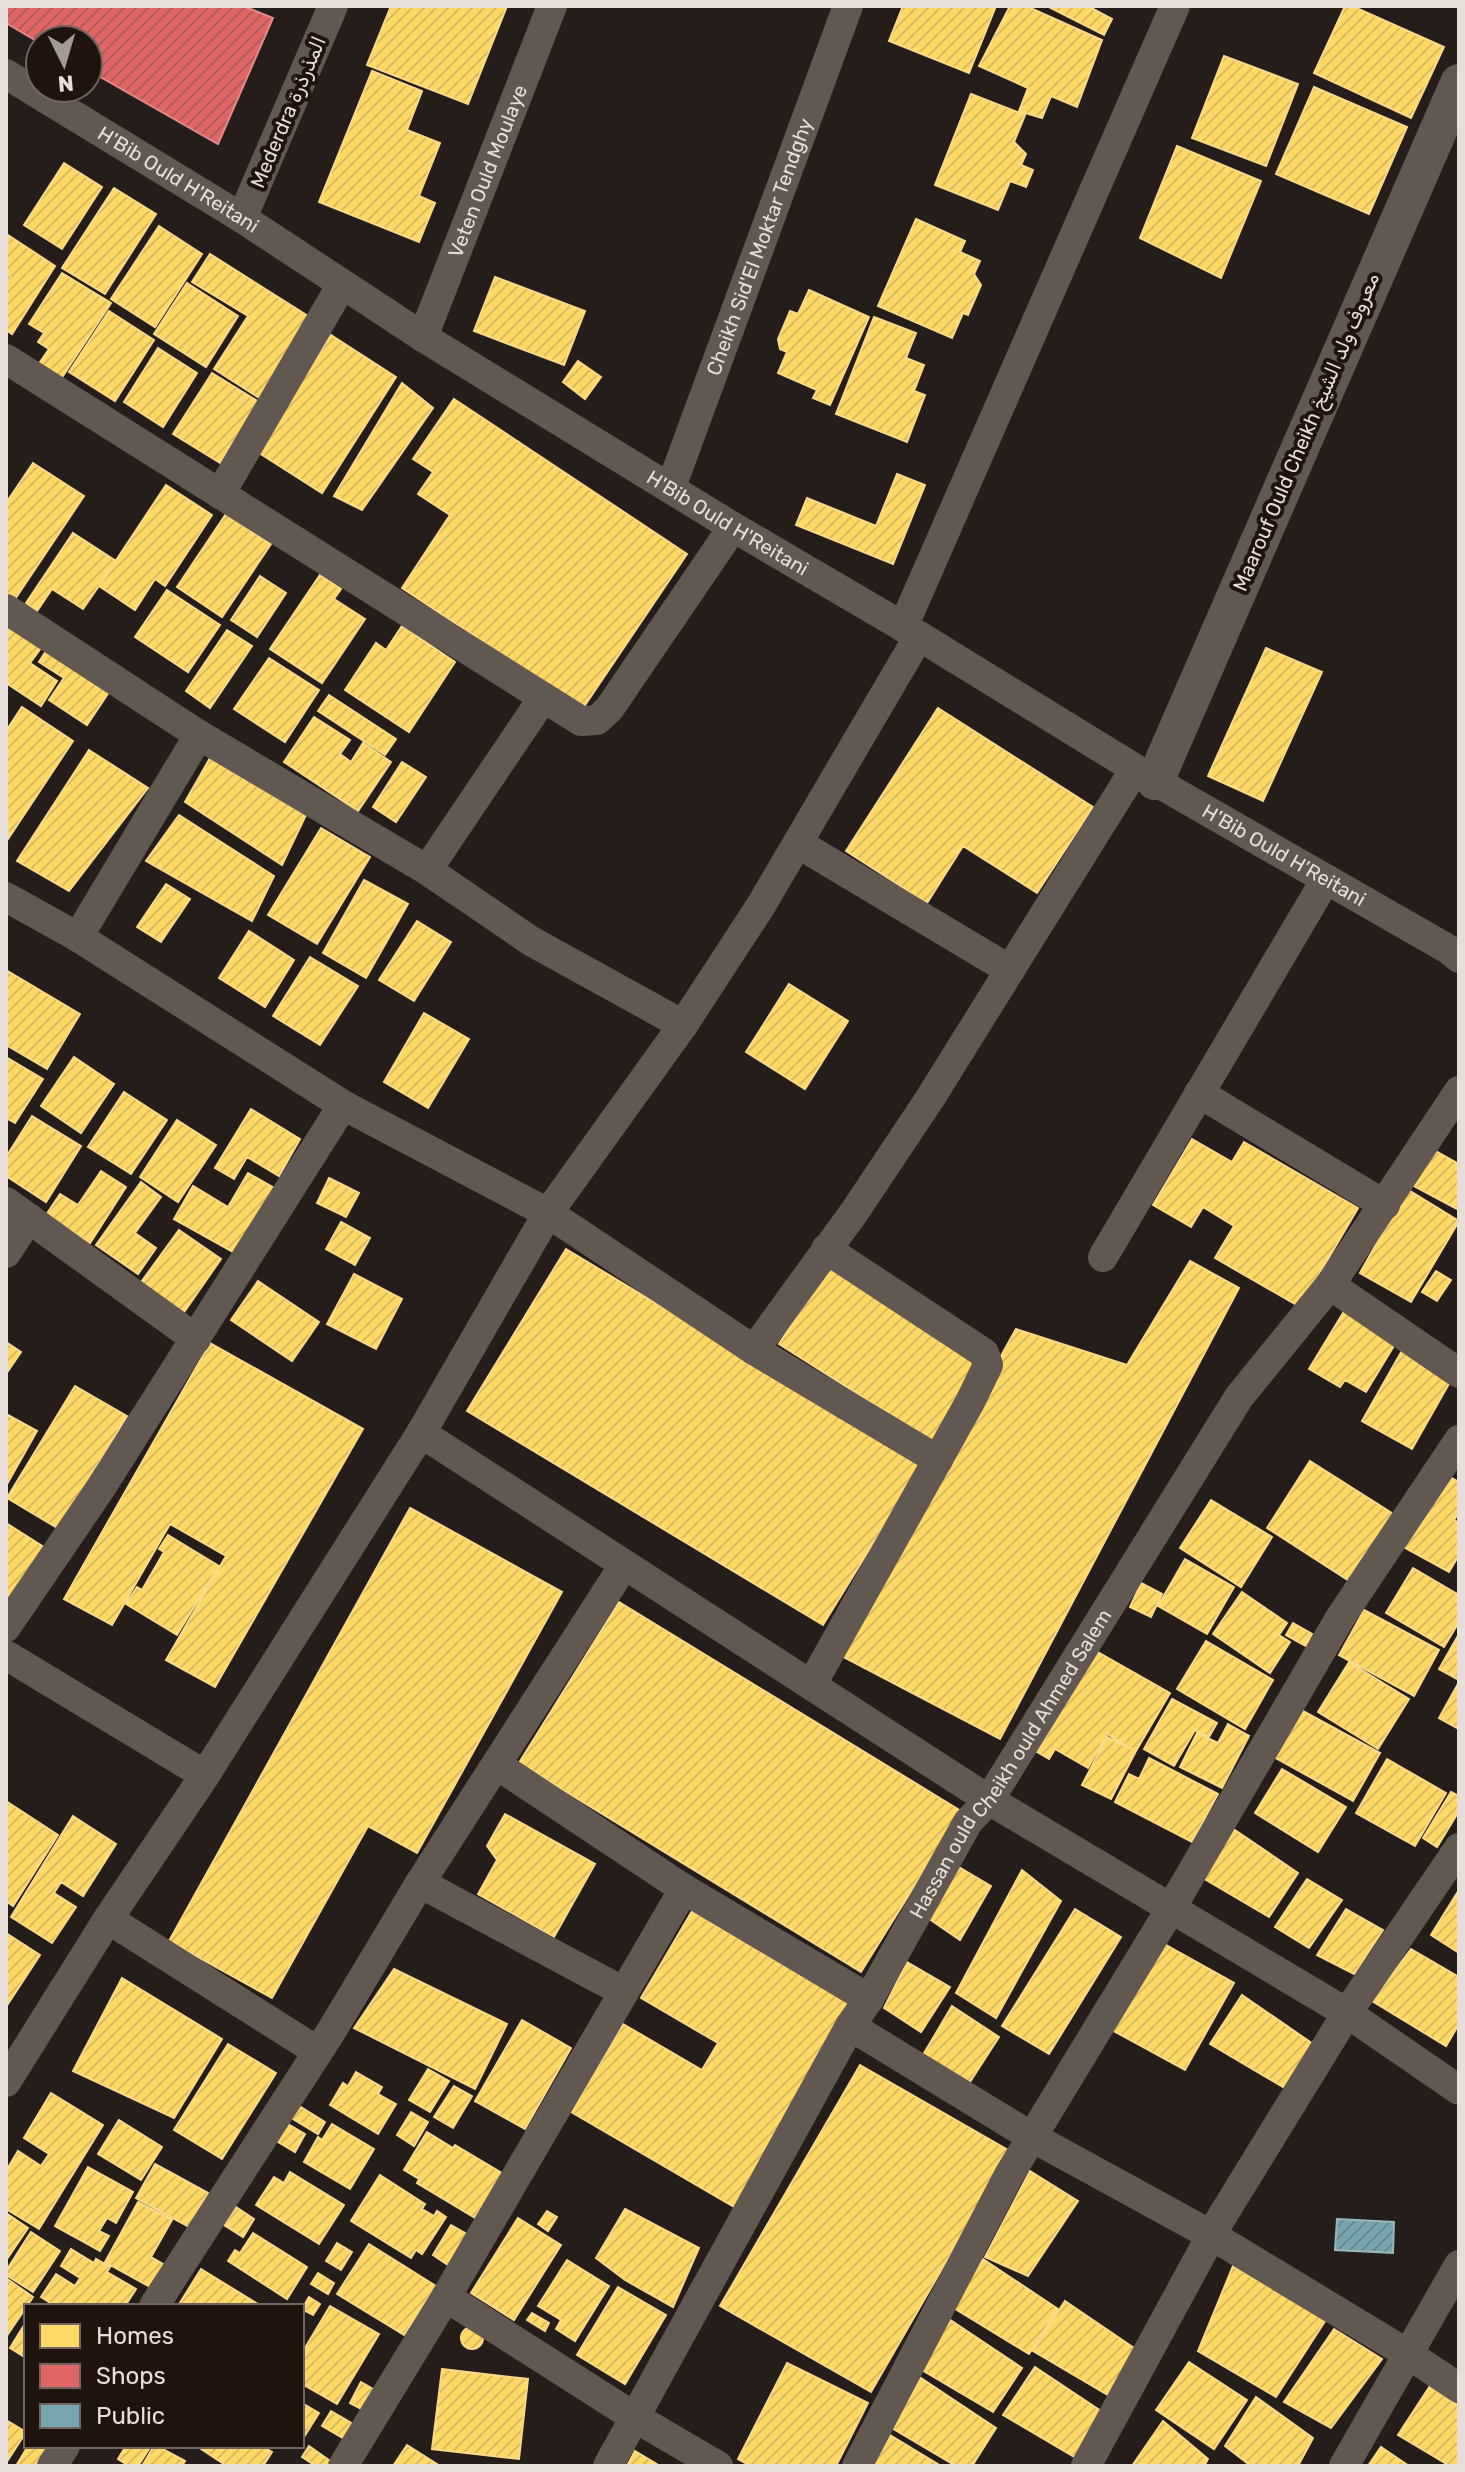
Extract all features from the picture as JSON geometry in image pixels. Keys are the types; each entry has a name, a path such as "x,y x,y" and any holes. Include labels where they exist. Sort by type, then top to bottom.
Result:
{"street":[{"name":"Mederdra المذرذرة","path":"242,218 333,6"},
{"name":"Veten Ould Moulaye","path":"423,337 552,6"},
{"name":"Cheikh Sid'El Moktar Tendghy","path":"671,487 848,6"},
{"path":"6,2082 421,1433 548,1213 683,1025 799,844 911,631 1175,6"},
{"name":"H'Bib Ould H'Reitani","path":"6,74 242,218 341,286 423,337 1145,775 1326,879 1455,943"},
{"name":"Maarouf Ould Cheikh معروف ولد الشيخ","path":"1145,775 1459,83"},
{"path":"220,494 341,286"},
{"path":"6,359 581,721 597,720 609,709 733,527"},
{"path":"6,609 199,735 427,870 531,941 683,1025"},
{"path":"427,870 543,698"},
{"path":"78,937 199,735"},
{"path":"754,1350 855,1211 1010,970 1145,775"},
{"path":"799,844 1010,970"},
{"path":"1103,1257 1326,879"},
{"path":"6,897 78,937 343,1105 548,1213 754,1350 938,1460"},
{"name":"Hassan ould Cheikh ould Ahmed Salem","path":"608,2466 850,2026 869,1999 968,1822 989,1800 1239,1397 1330,1285 1459,1091"},
{"path":"1199,1093 1385,1205"},
{"path":"6,1627 100,1489 343,1105"},
{"path":"6,1253 18,1210 196,1339"},
{"path":"812,1684 987,1372 984,1353 826,1249"},
{"path":"1330,1285 1459,1373"},
{"path":"421,1433 989,1800 1347,2013 1459,2090"},
{"path":"857,2466 1009,2175 1170,1910 1340,1618 1459,1440"},
{"path":"155,2304 332,2030 420,1883 624,1565"},
{"path":"6,1655 205,1775"},
{"path":"497,1765 684,1889 869,1999"},
{"path":"1086,2466 1211,2235 1347,2013 1459,1848"},
{"path":"420,1883 624,1992"},
{"path":"343,2466 446,2297 684,1889"},
{"path":"108,1919 317,2051"},
{"path":"850,2026 1032,2137 1211,2235 1459,2388"},
{"path":"1344,2466 1459,2265"},
{"path":"446,2297 636,2418 718,2466"},
{"path":"52,2466 64,2448"}],"building: Homes":[{"path":"391,6 507,6 468,104 367,65"},
{"path":"903,6 996,6 969,73 889,41"},
{"path":"1010,6 1026,6 1102,40 1077,107 1051,96 1042,118 1019,111 1028,88 979,66"},
{"path":"1047,6 1094,6 1093,9 1112,19 1104,35"},
{"path":"1345,6 1352,6 1444,47 1411,118 1314,73"},
{"path":"1224,56 1298,84 1266,166 1192,138"},
{"path":"372,71 422,91 407,130 440,143 419,196 435,203 419,242 319,202"},
{"path":"1314,87 1407,127 1369,214 1276,174"},
{"path":"971,94 1025,115 1014,142 1026,154 1021,165 1033,170 1026,187 1010,181 998,210 935,185"},
{"path":"1177,146 1261,181 1221,278 1140,238"},
{"path":"64,163 102,187 62,249 24,225"},
{"path":"114,188 156,214 105,294 62,268"},
{"path":"916,219 965,241 960,252 980,261 974,274 981,285 968,315 963,313 952,338 878,306"},
{"path":"159,226 202,254 155,327 111,299"},
{"path":"8,235 55,266 12,334 6,330 6,283 10,277 6,274"},
{"path":"210,254 316,321 264,401 214,369 248,316 192,282"},
{"path":"62,273 111,303 59,382 36,368 49,349 38,342 44,333 29,324"},
{"path":"495,277 585,311 564,365 474,331"},
{"path":"187,283 238,316 206,367 154,334"},
{"path":"809,290 869,317 830,405 813,398 817,390 778,373 787,352 780,349 778,339 790,311 798,314"},
{"path":"109,311 154,340 115,401 69,372"},
{"path":"874,317 916,333 906,358 924,365 914,391 925,395 907,442 836,414"},
{"path":"331,335 396,377 322,493 256,451"},
{"path":"158,348 197,373 163,427 124,402"},
{"path":"578,361 601,377 585,399 563,382"},
{"path":"212,373 259,402 220,463 173,434"},
{"path":"402,383 433,408 362,510 334,496"},
{"path":"454,399 687,554 583,708 402,588 450,515 418,494 433,472 413,459"},
{"path":"33,463 84,496 15,599 6,593 6,503"},
{"path":"897,474 925,485 893,564 796,525 807,498 876,526"},
{"path":"166,485 212,515 165,586 155,579 135,610 99,586"},
{"path":"226,514 271,544 222,617 177,587"},
{"path":"73,533 116,561 83,609 52,589 37,611 26,603"},
{"path":"320,575 341,589 334,599 365,619 322,683 270,649"},
{"path":"260,576 286,593 257,637 231,620"},
{"path":"167,590 220,625 188,672 135,637"},
{"path":"10,621 44,644 30,663 57,681 41,706 6,683 6,627"},
{"path":"402,626 455,662 409,732 345,690 376,643 386,650"},
{"path":"227,630 252,646 210,708 186,691"},
{"path":"48,648 111,689 87,725 49,700 64,678 39,662"},
{"path":"1266,648 1322,672 1263,801 1208,776"},
{"path":"269,658 319,690 285,742 234,709"},
{"path":"329,695 396,739 385,755 318,711"},
{"path":"22,707 73,741 8,839 6,731"},
{"path":"938,708 1093,807 1037,893 963,846 927,903 846,851"},
{"path":"314,717 350,740 340,754 351,762 363,743 391,762 358,811 284,762"},
{"path":"89,750 148,788 69,891 17,861"},
{"path":"210,758 306,815 282,865 185,802"},
{"path":"402,762 426,777 396,822 373,807"},
{"path":"179,815 274,876 252,921 146,861"},
{"path":"321,828 370,857 317,944 268,915"},
{"path":"364,880 408,904 366,978 323,953"},
{"path":"166,884 190,899 161,942 137,927"},
{"path":"417,921 451,942 414,1001 379,980"},
{"path":"249,931 294,960 265,1007 219,978"},
{"path":"310,957 358,986 320,1045 273,1016"},
{"path":"6,970 80,1014 47,1069 6,1045"},
{"path":"789,984 848,1021 805,1089 746,1052"},
{"path":"424,1013 469,1039 428,1108 384,1082"},
{"path":"6,1057 43,1079 15,1123 6,1118"},
{"path":"74,1057 114,1084 81,1133 41,1106"},
{"path":"124,1092 167,1120 131,1174 88,1147"},
{"path":"251,1109 300,1139 279,1176 247,1157 234,1179 215,1168"},
{"path":"32,1116 81,1146 46,1202 6,1176 6,1157"},
{"path":"177,1120 216,1145 178,1202 140,1177"},
{"path":"1192,1139 1232,1162 1244,1142 1358,1208 1300,1307 1215,1258 1234,1226 1203,1207 1191,1227 1153,1205"},
{"path":"1434,1150 1459,1164 1459,1210 1414,1186"},
{"path":"101,1171 126,1187 90,1243 46,1215 60,1194 78,1205"},
{"path":"248,1173 278,1190 240,1256 174,1219 193,1186 228,1207"},
{"path":"329,1178 359,1193 346,1217 317,1203"},
{"path":"141,1182 161,1197 135,1233 156,1248 138,1274 96,1245"},
{"path":"1407,1189 1459,1221 1411,1302 1360,1273"},
{"path":"341,1222 370,1238 355,1265 326,1249"},
{"path":"179,1230 221,1259 182,1315 139,1285"},
{"path":"566,1249 922,1464 823,1625 467,1411"},
{"path":"1190,1261 1239,1288 1000,1739 836,1653 1016,1329 1127,1365"},
{"path":"829,1266 982,1363 932,1441 779,1344"},
{"path":"1436,1271 1451,1280 1437,1301 1422,1292"},
{"path":"354,1274 402,1299 376,1349 327,1324"},
{"path":"258,1281 319,1322 292,1361 231,1320"},
{"path":"1346,1308 1398,1339 1366,1392 1345,1380 1340,1387 1309,1369"},
{"path":"6,1342 21,1352 6,1374"},
{"path":"210,1343 363,1429 215,1687 166,1660 226,1556 170,1524 112,1625 64,1599"},
{"path":"1404,1347 1454,1375 1412,1449 1362,1421"},
{"path":"75,1386 127,1416 59,1529 7,1498"},
{"path":"6,1414 37,1431 6,1486"},
{"path":"1310,1461 1395,1515 1351,1582 1267,1528"},
{"path":"1441,1472 1459,1482 1459,1512 1454,1520 1459,1523 1459,1555 1449,1572 1400,1545"},
{"path":"1211,1500 1272,1537 1241,1587 1180,1548"},
{"path":"410,1508 562,1592 417,1853 368,1826 272,1998 169,1941"},
{"path":"6,1523 47,1549 6,1614"},
{"path":"168,1535 219,1566 177,1635 126,1604 137,1587 142,1590 164,1552 159,1549"},
{"path":"1185,1559 1234,1587 1207,1634 1158,1606"},
{"path":"1413,1568 1459,1595 1459,1622 1444,1647 1386,1613"},
{"path":"1141,1583 1162,1594 1151,1617 1130,1607"},
{"path":"1242,1592 1287,1623 1279,1635 1290,1642 1270,1673 1213,1634"},
{"path":"619,1602 961,1811 861,1972 519,1763"},
{"path":"1364,1610 1439,1650 1414,1696 1339,1655"},
{"path":"1293,1623 1312,1634 1306,1646 1286,1635"},
{"path":"1459,1634 1459,1680 1439,1669"},
{"path":"1206,1641 1273,1680 1245,1729 1177,1689"},
{"path":"1096,1651 1170,1693 1136,1751 1107,1734 1088,1768 1055,1749 1049,1759 1037,1752"},
{"path":"1349,1662 1409,1699 1378,1749 1318,1712"},
{"path":"1459,1682 1459,1729 1439,1718"},
{"path":"1172,1699 1217,1723 1209,1737 1195,1730 1174,1766 1144,1749"},
{"path":"1301,1710 1380,1753 1353,1801 1274,1757"},
{"path":"1228,1724 1249,1736 1222,1788 1180,1767 1197,1733 1218,1743"},
{"path":"1107,1737 1136,1751 1111,1799 1082,1785"},
{"path":"1149,1758 1218,1794 1192,1842 1115,1802 1129,1774 1139,1779"},
{"path":"1387,1759 1446,1793 1415,1846 1356,1813"},
{"path":"1282,1769 1346,1807 1318,1852 1255,1813"},
{"path":"1451,1792 1459,1796 1459,1811 1437,1847 1423,1838"},
{"path":"6,1801 58,1835 13,1906 6,1901"},
{"path":"505,1814 595,1864 554,1937 478,1894 497,1860 487,1846"},
{"path":"73,1816 116,1844 83,1896 61,1882 54,1893 76,1907 52,1943 11,1917"},
{"path":"1229,1826 1298,1873 1269,1917 1196,1874"},
{"path":"952,1863 991,1886 960,1940 925,1916"},
{"path":"1022,1870 1061,1901 996,2018 956,1993"},
{"path":"1307,1879 1342,1900 1309,1948 1275,1927"},
{"path":"1459,1894 1459,1953 1431,1935"},
{"path":"1075,1909 1121,1937 1049,2054 1002,2026"},
{"path":"1346,1909 1383,1930 1354,1974 1317,1955"},
{"path":"692,1911 854,2006 734,2207 571,2112 623,2024 702,2070 718,2043 641,1998"},
{"path":"6,1933 40,1955 6,2007"},
{"path":"1159,1941 1234,1983 1185,2070 1110,2029"},
{"path":"1411,1949 1459,1977 1459,2024 1446,2046 1372,2001"},
{"path":"907,1962 950,1987 921,2032 884,2008"},
{"path":"394,1969 507,2024 475,2089 354,2028"},
{"path":"122,1978 222,2039 174,2118 73,2071"},
{"path":"1242,1995 1316,2046 1288,2090 1210,2044"},
{"path":"952,2006 999,2037 970,2082 923,2055"},
{"path":"522,2020 571,2048 525,2129 475,2101"},
{"path":"228,2044 276,2073 222,2159 174,2130"},
{"path":"860,2065 1010,2151 871,2392 720,2306"},
{"path":"428,2069 449,2081 430,2112 409,2100"},
{"path":"356,2072 382,2087 378,2094 396,2104 378,2134 330,2105 343,2083 348,2086"},
{"path":"454,2086 472,2096 453,2128 434,2117"},
{"path":"51,2093 103,2125 39,2229 6,2209 6,2171 18,2151 41,2166 49,2154 24,2138"},
{"path":"296,2104 325,2122 318,2134 288,2116"},
{"path":"411,2112 428,2122 414,2146 397,2135"},
{"path":"119,2120 162,2147 141,2180 98,2154"},
{"path":"288,2124 305,2134 295,2152 278,2142"},
{"path":"332,2124 374,2149 350,2189 304,2162 318,2137 322,2140"},
{"path":"427,2132 502,2173 475,2218 417,2183 419,2179 404,2170"},
{"path":"155,2164 208,2193 189,2227 136,2198"},
{"path":"88,2167 133,2192 116,2223 107,2218 99,2231 109,2236 100,2251 55,2226"},
{"path":"1030,2171 1078,2201 1028,2276 985,2257"},
{"path":"290,2172 344,2205 319,2244 256,2205 274,2177 284,2183"},
{"path":"380,2175 425,2204 422,2209 434,2216 437,2211 446,2217 422,2254 416,2250 411,2258 351,2221"},
{"path":"138,2202 172,2220 151,2257 165,2265 152,2288 105,2262"},
{"path":"236,2207 254,2219 243,2237 224,2225"},
{"path":"625,2209 699,2248 673,2307 625,2280 596,2258"},
{"path":"547,2211 557,2217 548,2231 538,2224"},
{"path":"6,2213 28,2228 7,2259 6,2258"},
{"path":"518,2218 561,2245 514,2320 471,2293"},
{"path":"451,2225 467,2234 448,2265 433,2255"},
{"path":"31,2232 60,2251 33,2292 6,2275"},
{"path":"253,2233 307,2267 287,2299 228,2261 235,2250 240,2253"},
{"path":"337,2243 352,2252 341,2270 326,2261"},
{"path":"369,2244 436,2286 404,2335 337,2294"},
{"path":"71,2249 94,2263 96,2259 110,2267 107,2272 136,2289 126,2304 52,2304 41,2297 56,2274 75,2286 80,2278 61,2266"},
{"path":"983,2259 1058,2309 1029,2354 952,2307"},
{"path":"567,2260 609,2286 575,2341 556,2329 561,2320 538,2306"},
{"path":"1233,2266 1327,2318 1276,2397 1198,2351"},
{"path":"201,2269 258,2304 179,2304"},
{"path":"318,2273 334,2283 328,2294 311,2284"},
{"path":"6,2278 33,2297 28,2304 24,2304 24,2310 6,2337"},
{"path":"618,2287 666,2315 625,2384 577,2355"},
{"path":"309,2297 320,2304 313,2315 304,2310"},
{"path":"1065,2301 1140,2352 1111,2397 1033,2351"},
{"path":"330,2306 379,2334 337,2404 304,2385 304,2350"},
{"path":"532,2313 549,2323 545,2331 527,2320"},
{"path":"946,2317 1022,2368 993,2412 915,2366"},
{"path":"24,2325 24,2357 10,2348"},
{"path":"472,2327 480,2330 483,2338 480,2346 472,2349 464,2346 461,2338 464,2330"},
{"path":"1334,2329 1382,2359 1331,2428 1284,2402"},
{"path":"1189,2362 1247,2400 1214,2449 1156,2410"},
{"path":"787,2363 868,2403 836,2466 751,2466 738,2459"},
{"path":"1035,2367 1110,2417 1081,2461 1003,2415"},
{"path":"442,2369 528,2379 519,2459 432,2449"},
{"path":"921,2378 996,2428 972,2466 956,2466 890,2427"},
{"path":"361,2382 375,2390 363,2410 350,2403"},
{"path":"1430,2386 1459,2406 1459,2466 1450,2466 1398,2435"},
{"path":"1256,2397 1313,2438 1298,2466 1251,2466 1225,2446"},
{"path":"304,2404 319,2413 304,2437"},
{"path":"331,2411 355,2425 346,2440 322,2426"},
{"path":"6,2420 24,2431 24,2435 6,2463"},
{"path":"1163,2421 1208,2459 1204,2466 1132,2466"},
{"path":"890,2435 941,2466 871,2466"},
{"path":"407,2445 440,2466 393,2466"},
{"path":"309,2446 333,2463 331,2466 316,2466 302,2457"},
{"path":"1381,2447 1409,2466 1368,2466"},
{"path":"27,2448 50,2448 39,2466 16,2466"},
{"path":"125,2448 149,2449 138,2466 129,2466 118,2459"},
{"path":"153,2448 161,2448 185,2461 182,2466 142,2466"},
{"path":"265,2448 272,2452 263,2466 227,2466 201,2449"},
{"path":"635,2451 660,2466 627,2466"}],"building: Shops":[{"path":"6,6 243,6 273,18 218,144 104,79 104,24 24,24 24,34 6,23"}],"building: Public":[{"path":"1337,2219 1394,2222 1393,2253 1335,2250"}]}
